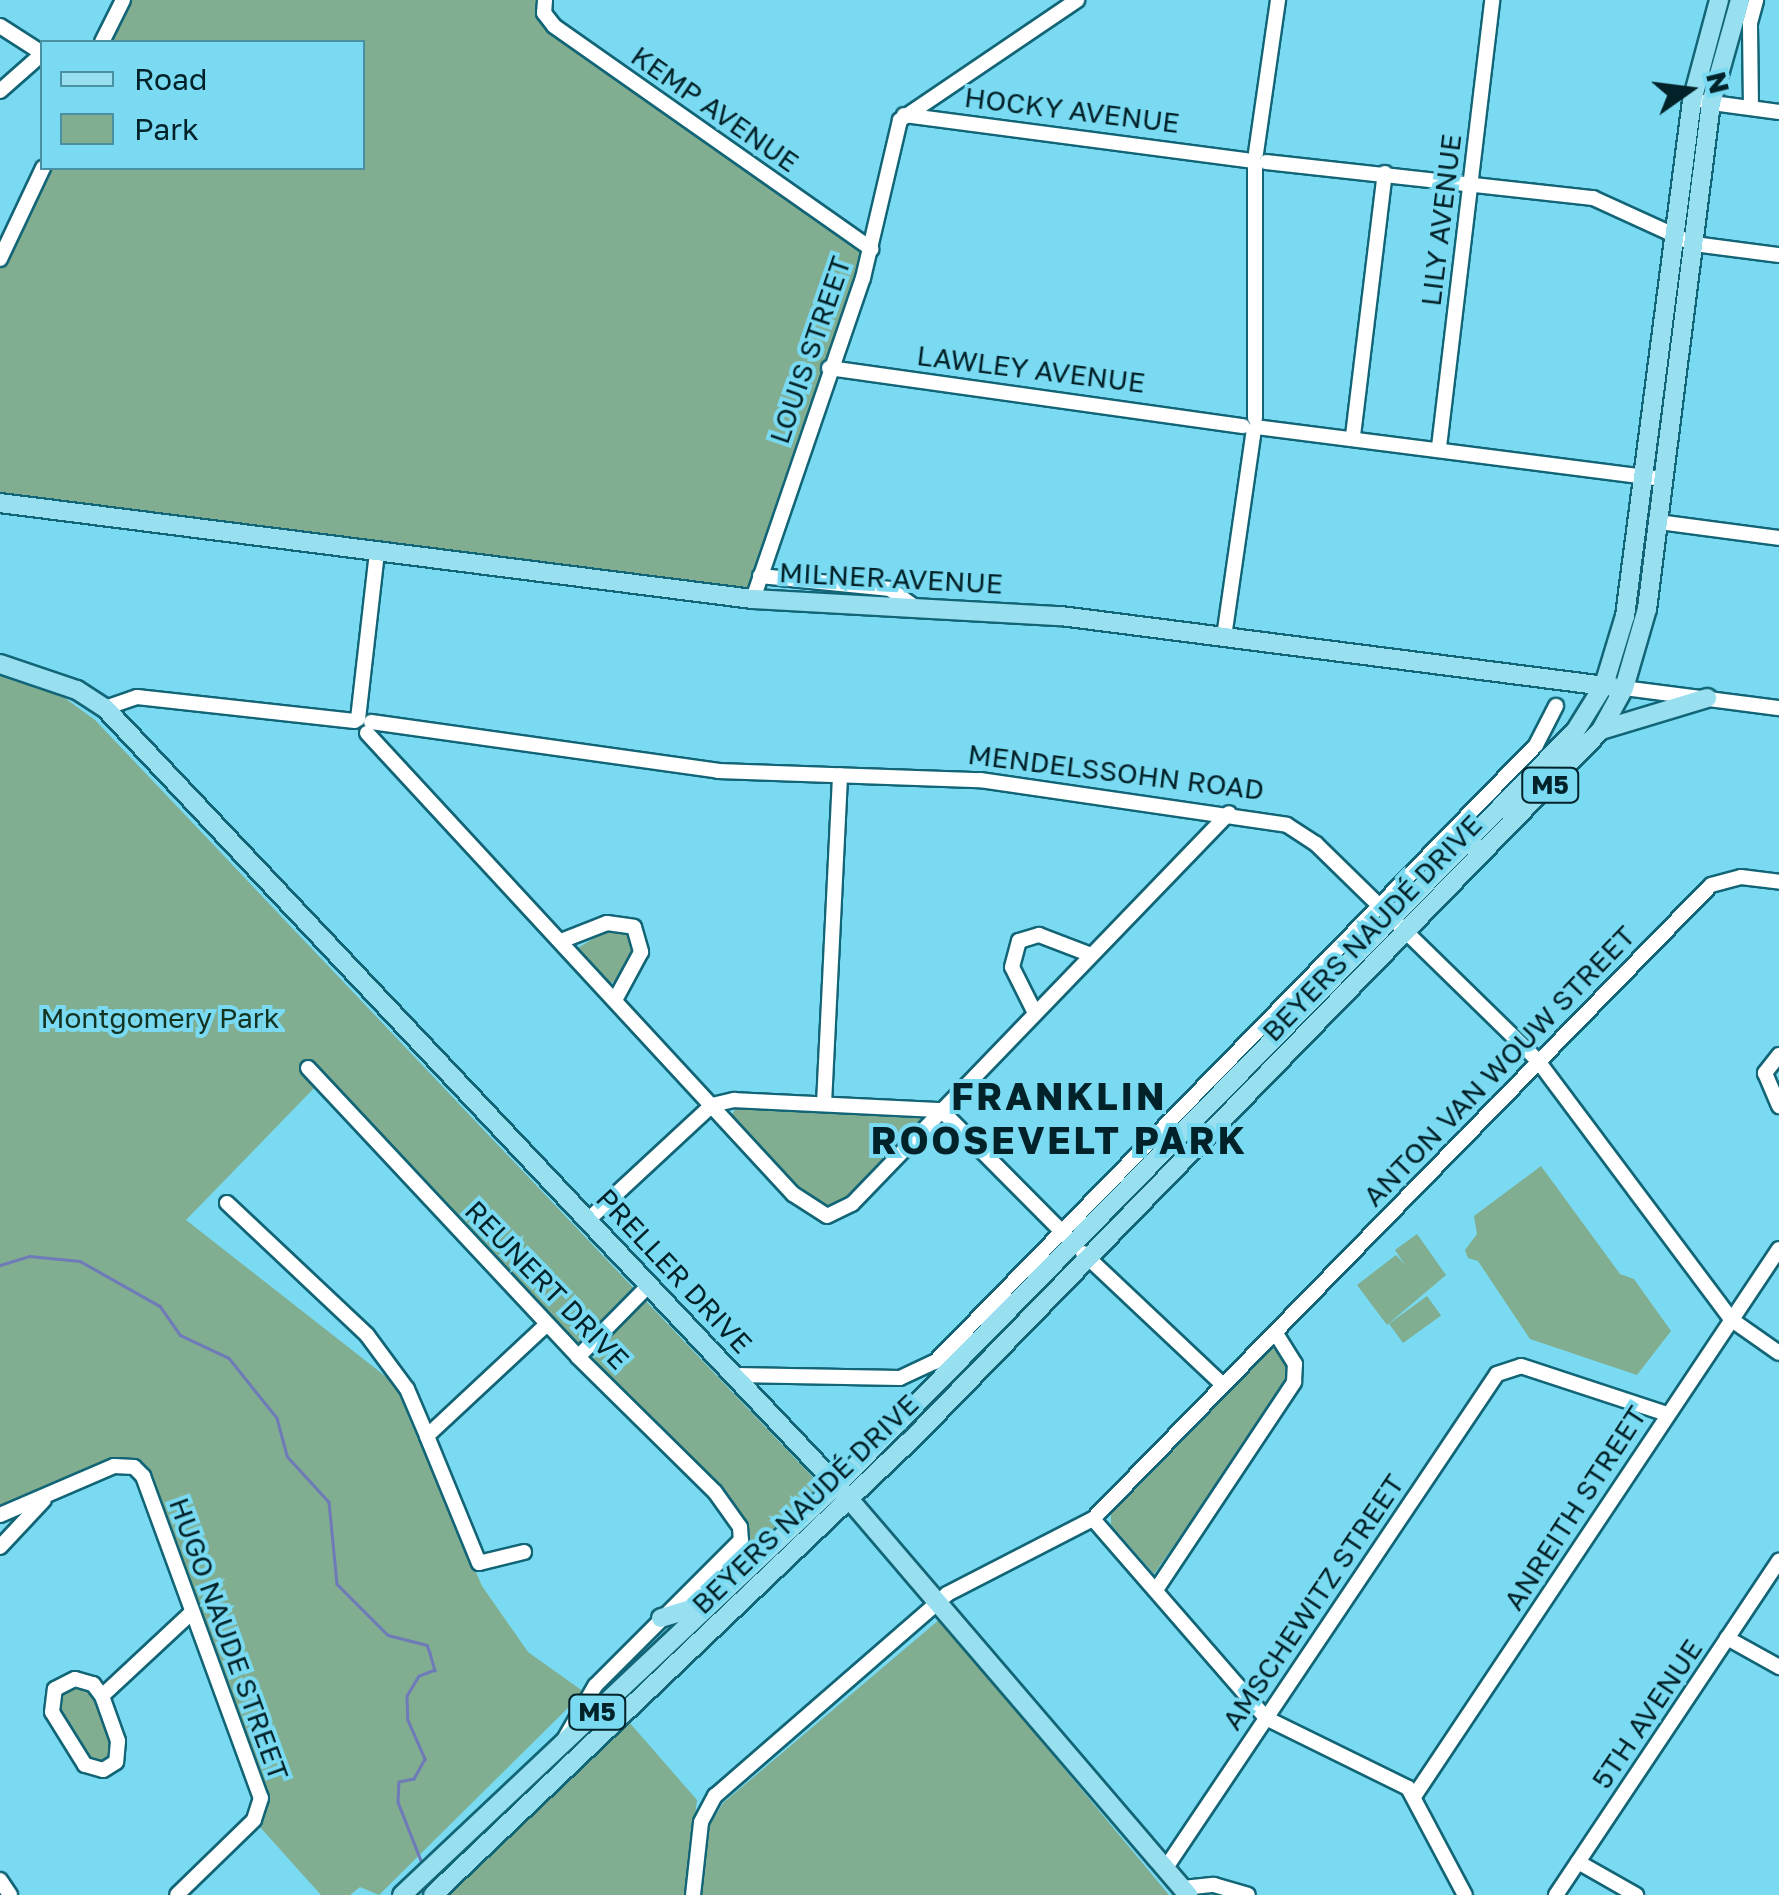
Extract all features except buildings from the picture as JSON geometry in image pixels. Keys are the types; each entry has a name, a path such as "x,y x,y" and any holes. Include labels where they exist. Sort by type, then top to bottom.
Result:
{"main road":[{"name":"BEYERS NAUDÉ DRIVE","path":"402,1895 837,1485 1067,1237 1385,911 1583,719 1604,685 1625,616 1655,478 1701,102 1719,0"},
{"name":"BEYERS NAUDÉ DRIVE","path":"1701,102 1740,0"},
{"name":"BEYERS NAUDÉ DRIVE","path":"432,1895 850,1500 1601,730 1624,688 1644,628 1659,522 1655,478"},
{"name":"MILNER AVENUE","path":"0,503 753,599 1060,616 1624,688"},
{"path":"0,664 77,690 106,708"},
{"path":"1570,682 1583,719"},
{"path":"1601,730 1706,698"},
{"name":"PRELLER DRIVE","path":"106,708 837,1485 1186,1892"},
{"path":"661,1618 712,1603"},
{"path":"666,1646 682,1662"},
{"path":"611,1699 626,1715"}],"street":[{"path":"103,40 123,0"},
{"path":"904,115 1076,0"},
{"path":"1224,637 1253,390 1258,190 1278,0"},
{"name":"LILY AVENUE","path":"1440,447 1492,0"},
{"path":"1751,108 1750,23 1756,0"},
{"name":"KEMP AVENUE","path":"545,1 554,26 870,249"},
{"path":"0,26 40,53"},
{"path":"0,91 40,56"},
{"path":"1701,102 1779,112"},
{"name":"HOCKY AVENUE","path":"904,115 1600,200 1685,240 1779,255"},
{"name":"LOUIS STREET","path":"753,599 870,249 894,134 904,115"},
{"path":"0,259 42,170"},
{"path":"1352,436 1386,174"},
{"name":"LAWLEY AVENUE","path":"829,368 1655,478"},
{"path":"1659,522 1779,538"},
{"path":"377,551 360,696 362,726 379,750 802,1203 827,1216 852,1204 1229,813"},
{"path":"760,576 890,589 914,607"},
{"name":"MILNER AVENUE","path":"1624,688 1779,708"},
{"name":"MENDELSSOHN ROAD","path":"106,708 137,697 718,770 980,780 1229,813 1304,833 1538,1061 1732,1320 1779,1353"},
{"name":"BEYERS NAUDÉ DRIVE","path":"1385,911 1536,745 1556,706"},
{"path":"824,1104 840,775"},
{"name":"ANTON VAN WOUW STREET","path":"693,1893 709,1802 937,1602 1093,1519 1711,885 1741,877 1779,882"},
{"path":"560,941 607,923 634,927 642,952 614,1000"},
{"path":"1036,1012 1012,967 1020,941 1040,934 1091,955"},
{"path":"1779,1055 1765,1073 1779,1106"},
{"name":"REUNERT DRIVE","path":"308,1068 547,1324 715,1492 735,1516 741,1540"},
{"path":"588,1220 712,1104 941,1110 1223,1385"},
{"path":"227,1203 367,1335 407,1389 478,1563 524,1552"},
{"name":"BEYERS NAUDÉ DRIVE","path":"734,1375 921,1372 1067,1237"},
{"name":"ANREITH STREET","path":"1415,1795 1779,1249"},
{"path":"578,1356 649,1285"},
{"path":"426,1436 547,1324"},
{"path":"1156,1590 1294,1382 1292,1357 1276,1333"},
{"name":"AMSCHEWITZ STREET","path":"1165,1869 1491,1380 1508,1367 1667,1414"},
{"name":"HUGO NAUDE STREET","path":"52,1493 99,1472 129,1466 143,1476 261,1805 254,1820 177,1895"},
{"path":"0,1515 52,1493"},
{"path":"0,1547 52,1493"},
{"path":"1093,1519 1266,1718 1415,1795 1465,1895"},
{"name":"BEYERS NAUDÉ DRIVE","path":"562,1745 573,1715 610,1670 741,1540"},
{"name":"5TH AVENUE","path":"1556,1895 1779,1560"},
{"path":"102,1696 192,1612"},
{"path":"1727,1638 1779,1667"},
{"path":"75,1678 94,1684 102,1696 118,1752 112,1766 94,1770 55,1720 50,1703 60,1684 75,1678"},
{"path":"1578,1862 1636,1895"},
{"path":"0,1880 10,1895"},
{"name":"PRELLER DRIVE","path":"1186,1892 1214,1885 1248,1895"}],"green space":[{"path":"126,0 545,0 545,18 871,249 753,599 0,503 0,262 44,170 365,170 365,40 106,40"},
{"name":"Montgomery Park","path":"0,676 62,696 95,720 827,1492 749,1557 737,1549 726,1512 318,1084 186,1220 394,1383 482,1586 528,1652 584,1692 379,1895 360,1887 350,1895 321,1895 260,1827 261,1790 147,1482 118,1465 0,1509"},
{"path":"612,927 630,929 640,946 618,984 606,981 578,948"},
{"path":"737,1107 918,1116 923,1123 852,1204 819,1214 729,1118"},
{"path":"1541,1166 1620,1274 1634,1279 1671,1331 1637,1375 1530,1339 1478,1261 1468,1258 1465,1250 1477,1234 1474,1216"},
{"path":"1417,1234 1446,1275 1387,1325 1357,1285 1396,1255 1405,1265 1395,1250"},
{"path":"1427,1296 1441,1315 1403,1343 1389,1324"},
{"path":"1278,1345 1292,1376 1154,1574 1111,1525 1111,1511 1269,1347"},
{"path":"940,1619 1169,1895 702,1895 709,1826 723,1803"},
{"path":"65,1685 88,1687 96,1698 114,1754 103,1764 87,1757 58,1710 57,1694"},
{"path":"629,1722 697,1800 685,1895 446,1895"}],"waterway":[{"path":"0,1265 29,1256 80,1261 160,1306 180,1335 229,1358 277,1418 287,1456 329,1502 337,1584 388,1635 427,1645 430,1653 435,1670 419,1676 407,1696 408,1720 425,1759 414,1779 399,1782 398,1802 422,1863"}],"district":[{"name":"FRANKLIN ROOSEVELT PARK","path":"1059,1118"}]}
